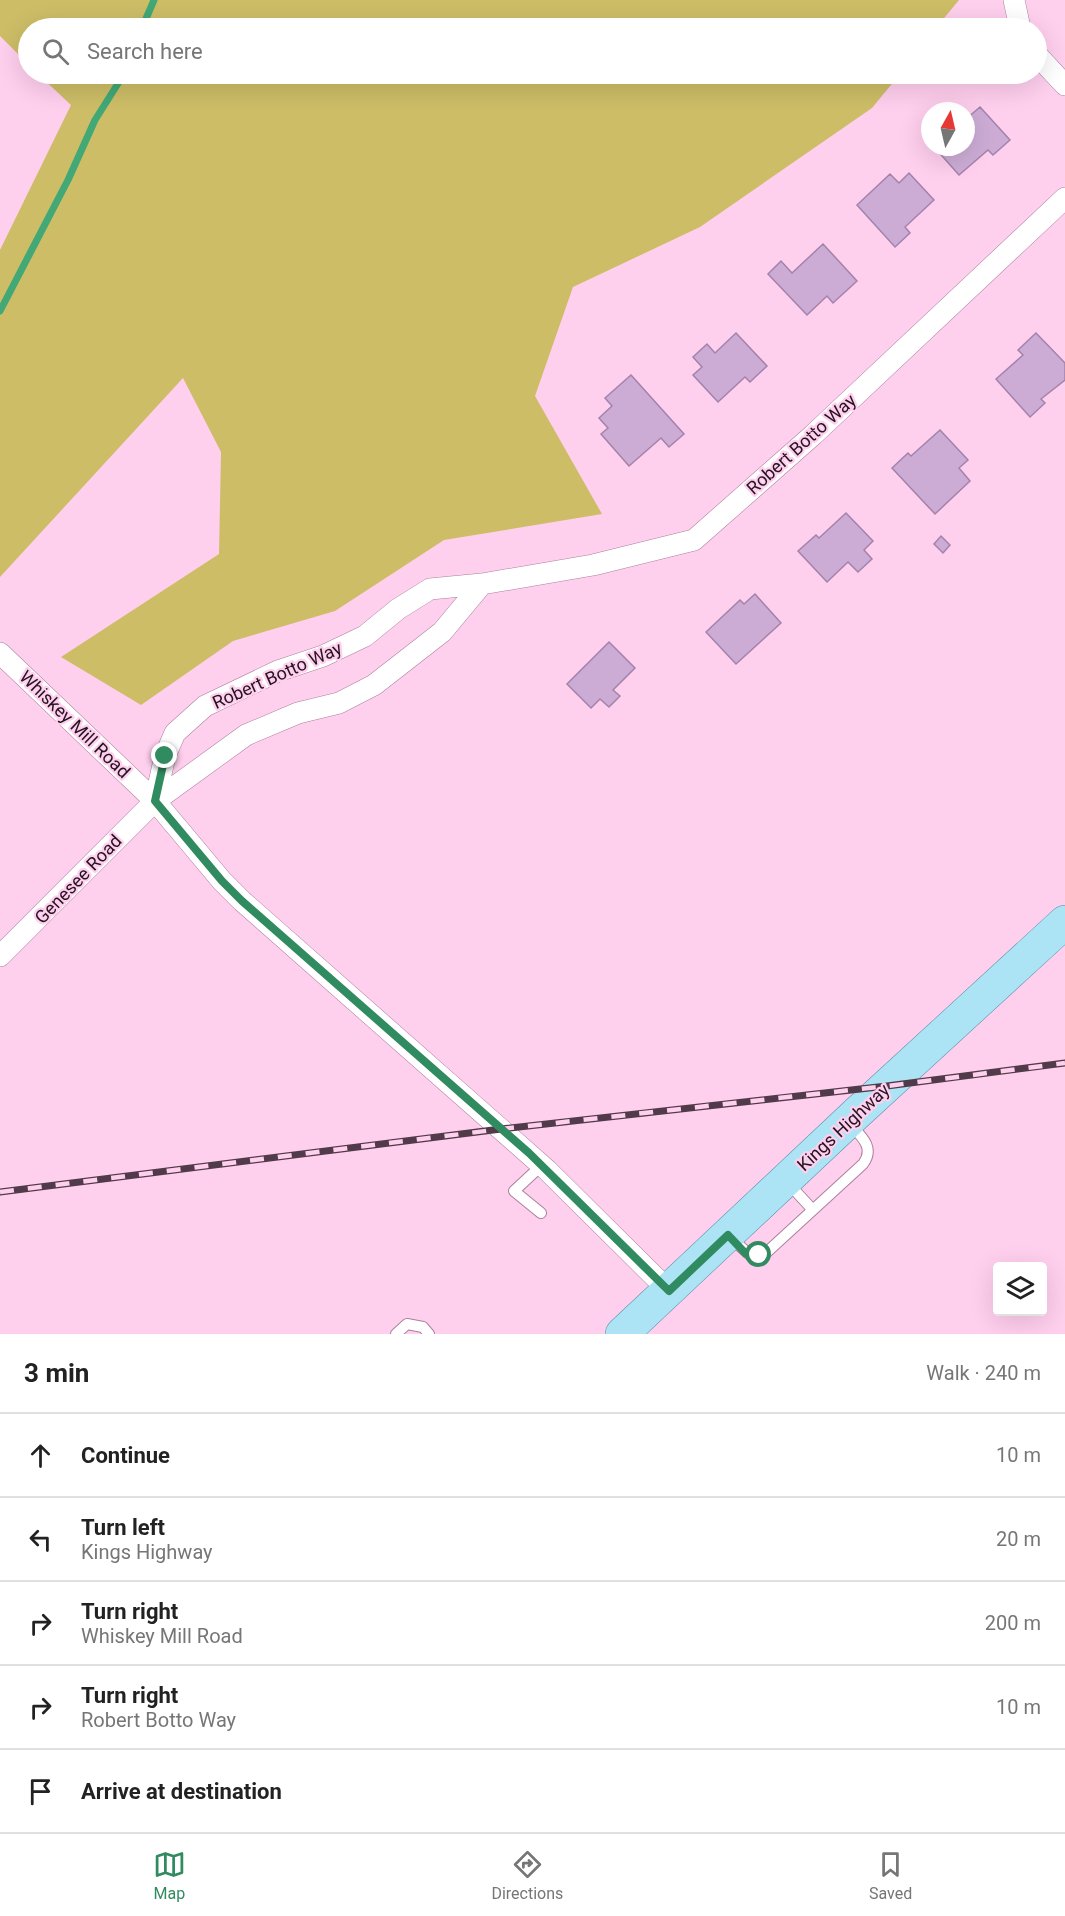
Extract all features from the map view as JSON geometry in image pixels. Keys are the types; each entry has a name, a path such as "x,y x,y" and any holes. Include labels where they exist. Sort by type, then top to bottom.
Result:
{"main road":[{"name":"Kings Highway","path":"622,1334 848,1121 1065,922"}],"street":[{"path":"1014,0 1018,18"},
{"path":"1047,66 1065,85"},
{"name":"Robert Botto Way","path":"155,801 165,756 175,733 206,706 278,671 323,656 365,636 398,609 430,589 482,585 593,565 694,540 813,435 1065,198"},
{"path":"155,801 246,735 298,713 339,703 374,685 442,632 482,585"},
{"name":"Whiskey Mill Road","path":"0,653 155,801 215,873 242,901 542,1165 669,1291"},
{"name":"Genesee Road","path":"0,956 155,801"}],"lane":[{"path":"728,1235 746,1254 759,1255 767,1251 862,1164 869,1153 864,1139 848,1121"},
{"path":"540,1213 514,1191 542,1165"},
{"path":"786,1180 812,1209"},
{"path":"396,1334 407,1324 423,1327 429,1334"}],"shaded area":[{"path":"0,0 959,0 944,18 18,18 18,54 0,36"},
{"path":"49,84 892,84 872,108 700,227 573,287 535,396 602,514 444,540 335,611 233,641 141,705 61,657 219,554 221,452 183,378 0,577 0,250 71,105"}],"building":[{"path":"980,107 1010,140 993,155 988,150 959,175 942,156 975,156 975,111"},
{"path":"909,173 934,200 905,227 910,233 895,247 857,205 890,174 899,183"},
{"path":"823,244 857,281 833,303 827,296 807,315 768,274 781,261 792,273"},
{"path":"736,333 767,366 750,382 745,377 718,402 693,375 702,367 693,357 707,344 715,353"},
{"path":"1036,333 1065,363 1065,380 1041,399 1045,403 1030,417 996,379 1023,355 1018,350"},
{"path":"631,375 684,434 669,447 661,438 629,466 601,434 608,428 599,418 612,406 605,398"},
{"path":"940,430 968,460 959,468 970,481 935,514 892,468 908,453 911,456"},
{"path":"846,513 873,541 864,550 872,559 858,572 848,562 827,582 798,551 816,535 819,538"},
{"path":"941,536 950,545 943,553 934,544"},
{"path":"755,594 781,623 736,664 706,632 740,600 744,604"},
{"path":"609,642 635,668 613,690 620,696 609,707 600,699 591,708 567,684"}],"waterway":[{"path":"146,18 154,0"},
{"path":"0,311 68,180 95,120 118,84"}],"railway":[{"path":"0,1192 501,1129 887,1086 1065,1063"}],"route":[{"path":"165,756 155,801 222,881 285,940 440,1072 529,1153 669,1291 728,1235 746,1254 759,1255"}]}
